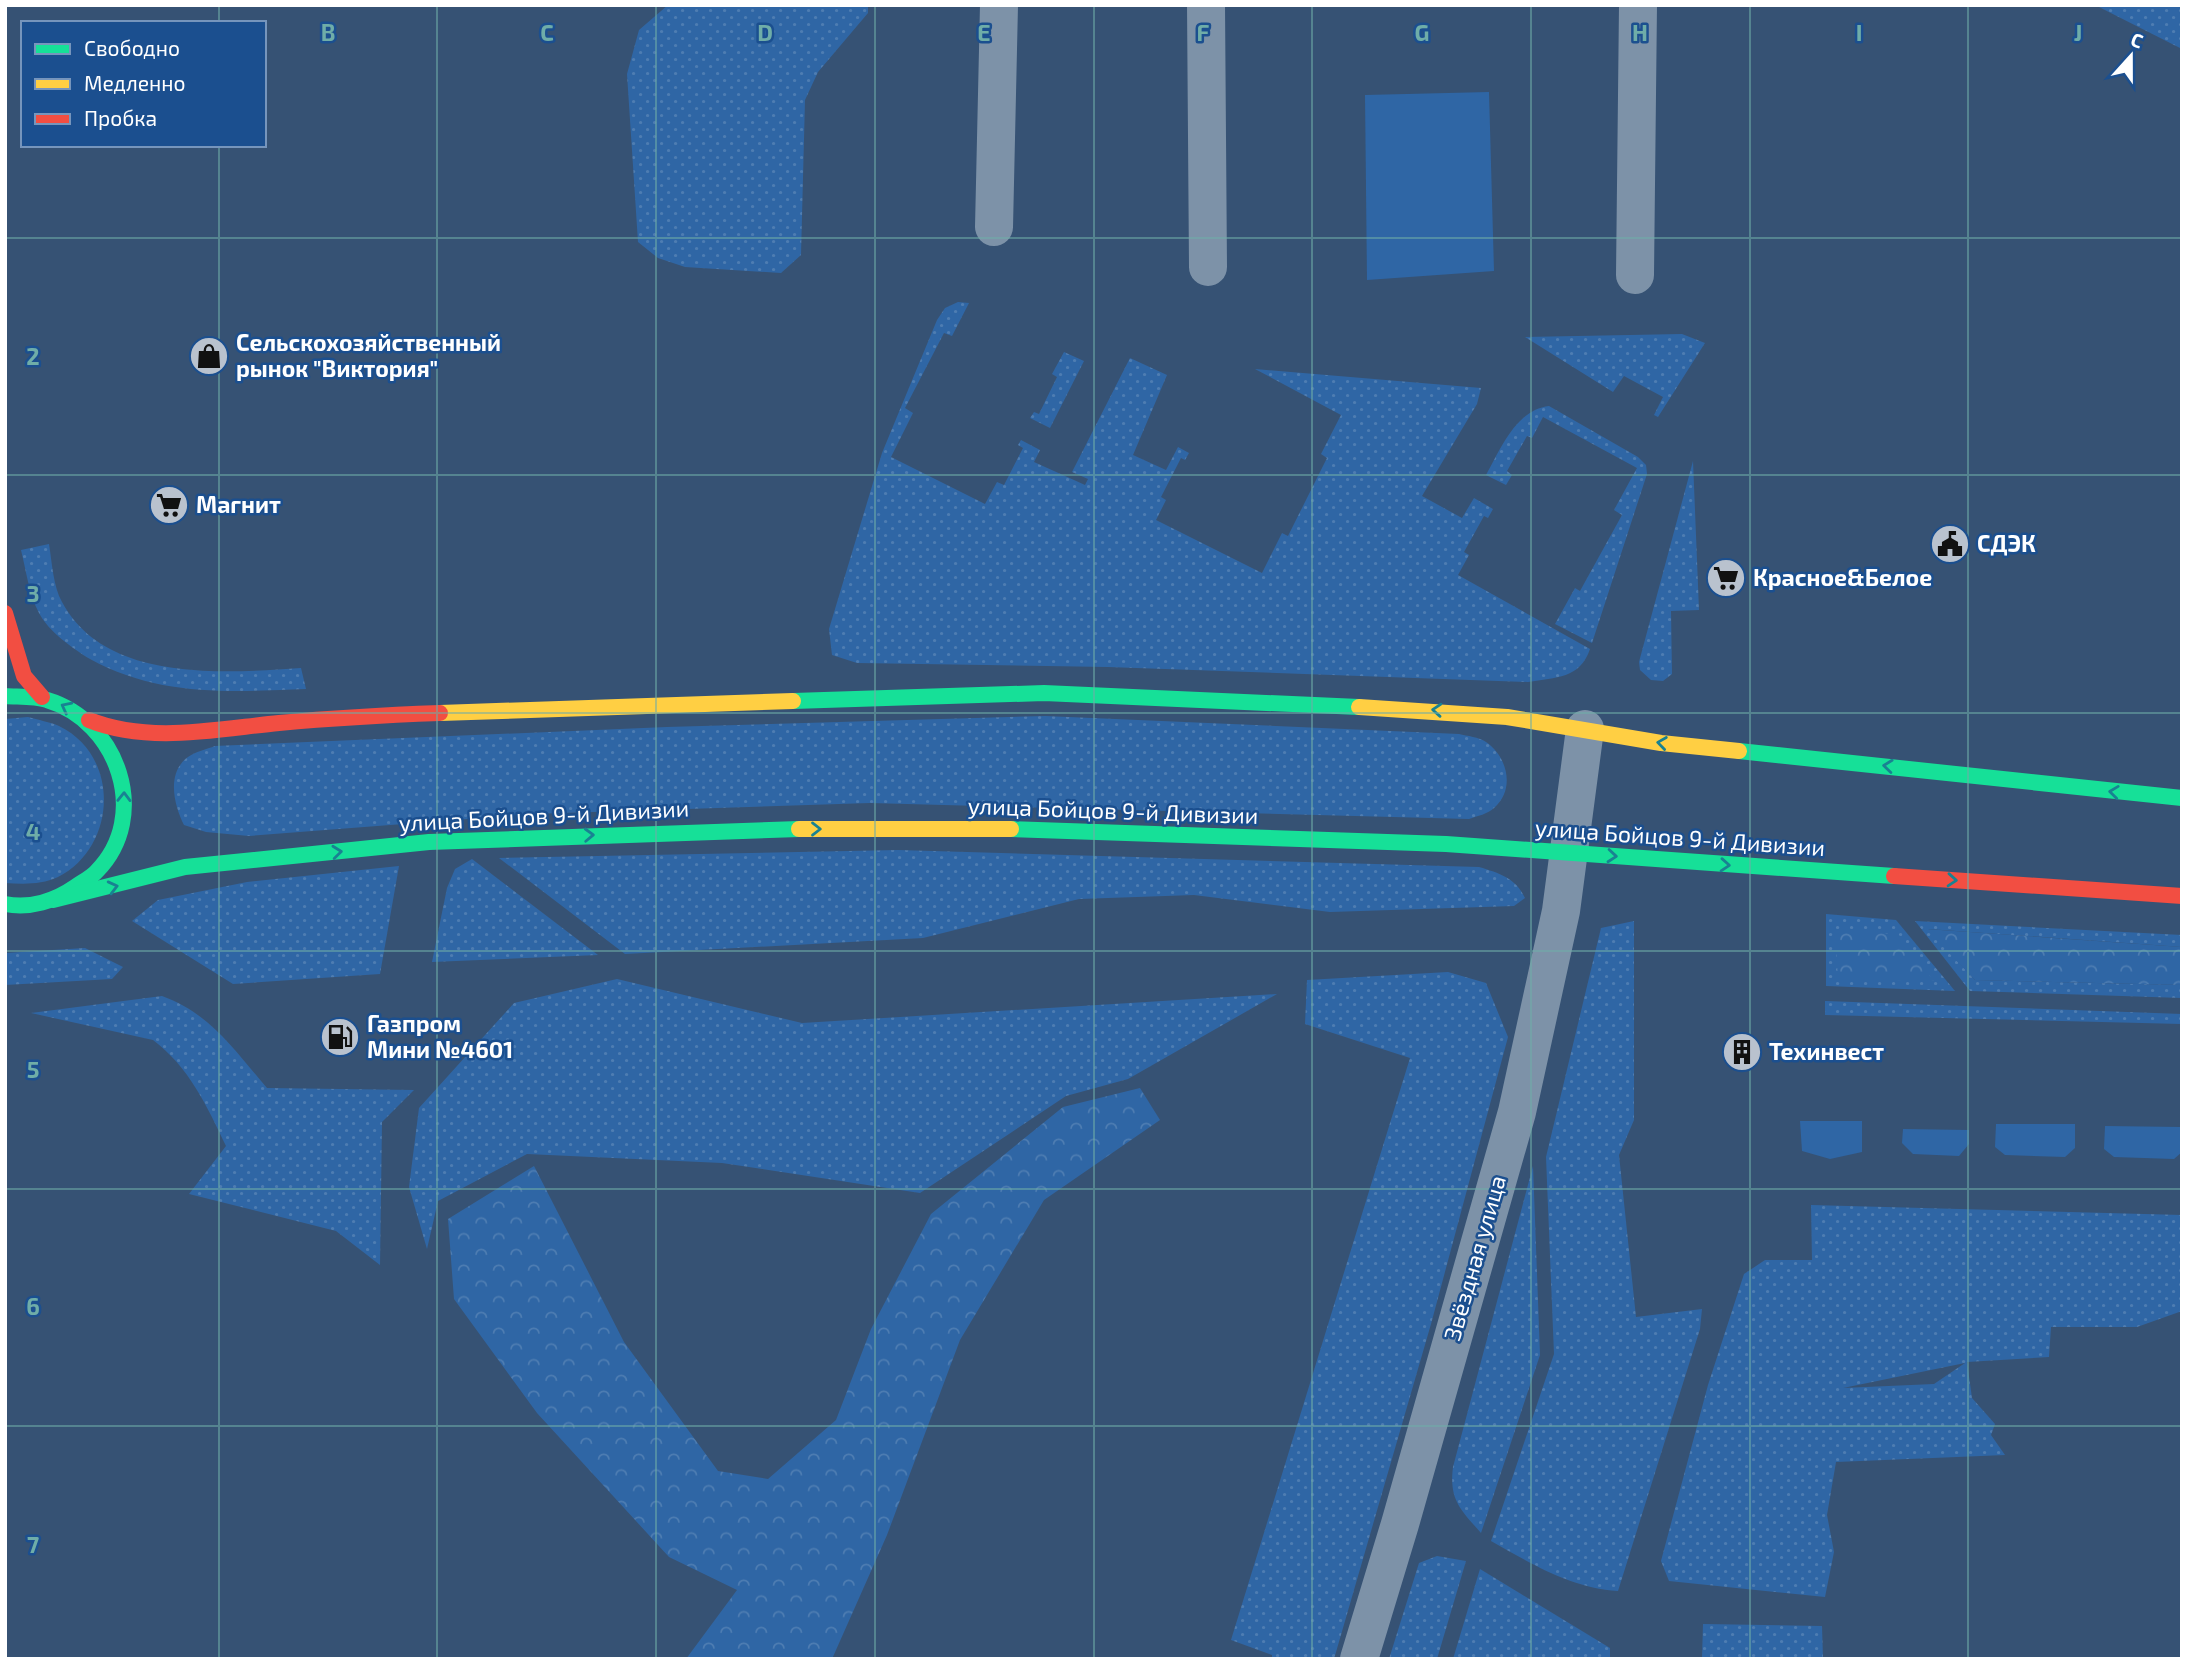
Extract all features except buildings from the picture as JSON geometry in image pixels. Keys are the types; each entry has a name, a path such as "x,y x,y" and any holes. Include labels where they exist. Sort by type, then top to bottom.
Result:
{"main road":[{"path":"5,613 24,676 42,697"},
{"path":"5,696 42,697 66,705 89,720 112,729 153,734 361,716 1044,693 1440,710 1585,729 1661,743 2182,798"},
{"path":"7,905 47,902 79,887 94,874 120,835 126,800 121,768 104,736 89,720"},
{"name":"улица Бойцов 9-й Дивизии","path":"47,902 185,867 429,842 754,829 1038,830 1446,844 2182,895"}],"street":[{"path":"994,227 999,5"},
{"path":"1206,5 1208,267"},
{"path":"1635,275 1639,5"},
{"name":"Звёздная улица","path":"1359,1659 1401,1524 1517,1112 1561,911 1585,729"}],"green space":[{"path":"668,5 868,5 868,13 818,72 805,100 801,255 781,273 685,267 658,258 638,242 627,74 639,30"},
{"path":"2095,5 2182,5 2182,49"},
{"path":"1489,92 1494,271 1367,280 1365,95"},
{"path":"958,302 969,303 952,336 944,333 905,408 913,413 891,457 985,504 997,482 1004,485 1023,448 1018,445 1021,440 1040,450 1034,462 1085,485 1088,479 1072,472 1130,358 1167,375 1133,455 1166,470 1178,447 1189,453 1185,460 1181,458 1161,497 1166,500 1156,520 1262,573 1282,533 1288,536 1327,458 1321,454 1341,415 1255,369 1481,388 1477,404 1422,496 1462,518 1474,498 1493,509 1488,518 1484,516 1464,552 1469,555 1458,575 1590,649 1586,659 1566,675 1528,682 1108,667 857,663 832,655 829,629 882,453 937,320 945,308"},
{"path":"1682,334 1705,343 1658,417 1654,415 1663,397 1624,376 1613,392 1525,337"},
{"path":"1064,352 1084,361 1050,428 1030,418 1034,412 1039,414 1057,377 1052,374"},
{"path":"1549,406 1638,457 1646,465 1647,474 1592,643 1555,624 1575,588 1580,591 1622,515 1614,510 1637,468 1543,417 1532,438 1527,436 1507,471 1512,475 1506,485 1486,475 1504,442 1519,422 1537,409"},
{"path":"1693,461 1699,610 1671,611 1672,674 1663,681 1651,680 1640,670 1639,662"},
{"path":"49,544 55,581 62,602 81,628 107,647 136,660 203,671 301,668 306,689 223,691 169,686 142,680 90,659 49,627 33,598 21,550"},
{"path":"1045,716 1459,734 1480,739 1493,748 1504,764 1507,782 1501,800 1494,808 1469,819 870,803 531,814 249,836 206,832 184,825 174,790 174,780 181,764 191,755 215,746 667,727"},
{"path":"28,717 59,726 79,740 93,758 101,779 104,802 101,824 92,845 78,863 58,877 25,884 5,883 5,719"},
{"path":"898,850 1479,867 1512,881 1525,898 1514,906 1330,912 1194,895 1079,899 923,938 625,954 499,858"},
{"path":"472,859 598,955 432,962 447,888 455,869"},
{"path":"399,866 380,974 233,984 132,921 158,900 247,882"},
{"path":"1826,914 1896,920 1955,991 1826,986"},
{"path":"1634,921 1634,1120 1619,1155 1636,1317 1702,1309 1700,1329 1618,1591 1568,1580 1491,1541 1554,1354 1546,1157 1601,928"},
{"path":"1915,921 2182,935 2182,947 1928,929 1975,980 2182,985 2182,998 1970,991"},
{"path":"1926,929 2182,947 2182,985 1975,980"},
{"path":"1835,931 1898,934 1934,981 1838,979"},
{"path":"85,948 123,967 112,979 5,985 5,953"},
{"path":"1448,972 1486,983 1508,1037 1431,1324 1334,1659 1272,1659 1272,1655 1231,1640 1410,1058 1305,1024 1307,980"},
{"path":"617,979 802,1023 1277,994 1128,1079 1066,1096 920,1193 722,1163 527,1154 438,1201 427,1249 409,1187 419,1108 514,1003"},
{"path":"162,996 179,1003 208,1023 267,1088 414,1090 382,1122 380,1265 336,1231 189,1194 226,1146 204,1102 177,1062 153,1040 31,1013"},
{"path":"1825,1001 2182,1014 2182,1024 1825,1015"},
{"path":"1140,1088 1160,1120 1044,1200 960,1340 887,1535 832,1659 686,1659 737,1590 669,1557 537,1413 454,1299 448,1219 534,1166 624,1342 718,1471 768,1479 836,1420 871,1329 931,1214 1063,1107"},
{"path":"1800,1121 1862,1121 1862,1152 1830,1159 1802,1151"},
{"path":"1996,1124 2075,1124 2075,1148 2065,1157 2005,1155 1995,1147"},
{"path":"2105,1126 2182,1127 2182,1152 2174,1159 2114,1157 2104,1149"},
{"path":"1903,1129 1969,1130 1969,1144 1959,1156 1913,1154 1902,1143"},
{"path":"1533,1166 1540,1355 1481,1533 1467,1517 1455,1496 1453,1467"},
{"path":"1811,1205 2182,1215 2182,1311 2137,1327 2051,1327 2049,1357 1967,1362 1972,1398 1995,1424 1991,1435 2005,1455 1836,1462 1827,1515 1834,1552 1825,1597 1669,1581 1661,1561 1708,1385 1744,1274 1765,1260 1812,1260","holes":["1965,1363 1934,1384 1843,1388"]},
{"path":"1437,1556 1466,1561 1437,1659 1389,1659 1419,1563"},
{"path":"1480,1569 1610,1648 1610,1659 1453,1659"},
{"path":"1703,1624 1822,1626 1823,1659 1702,1659"}],"traffic: fast":[{"path":"793,701 1044,693 1359,707"},
{"path":"5,696 47,700 72,711 92,728 108,749 119,773 124,798 122,824 113,849 95,873 51,900 33,905 5,904"},
{"path":"1739,751 2182,798"},
{"path":"53,900 185,867 429,842 799,829"},
{"path":"1011,829 1446,844 1894,876"}],"traffic: slow":[{"path":"440,713 793,701"},
{"path":"1359,707 1507,717 1661,743 1739,751"},
{"path":"799,829 1011,829"}],"traffic: jam":[{"path":"5,613 24,676 42,697"},
{"path":"89,720 135,731 183,733 279,723 440,713"},
{"path":"1894,876 2182,896"}],"place":[{"name":"Сельскохозяйственный рынок \"Виктория\"","path":"209,356"},
{"name":"Магнит","path":"169,505"},
{"name":"СДЭК","path":"1950,544"},
{"name":"Красное&Белое","path":"1726,578"},
{"name":"Газпром Мини №4601","path":"340,1037"},
{"name":"Техинвест","path":"1742,1052"}]}
